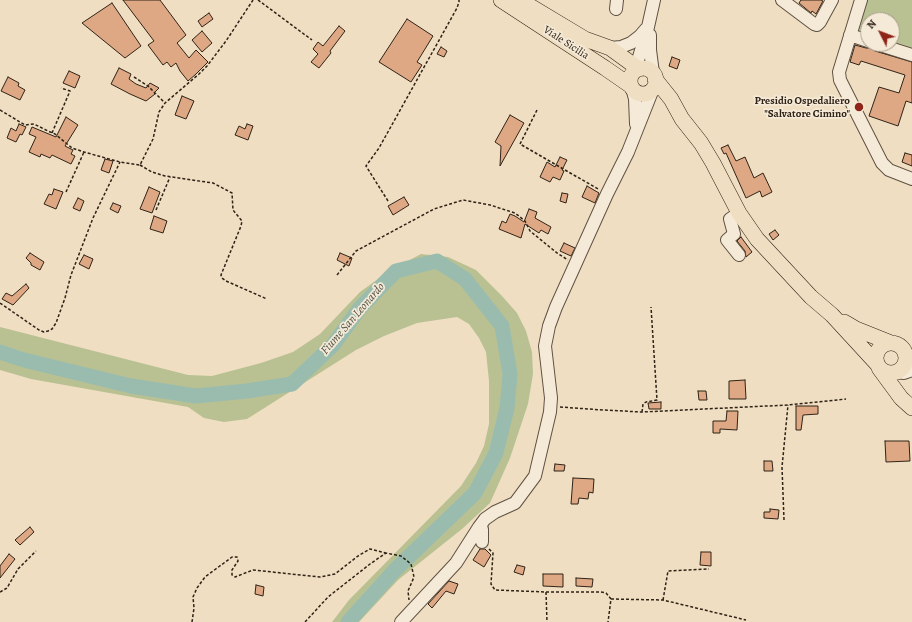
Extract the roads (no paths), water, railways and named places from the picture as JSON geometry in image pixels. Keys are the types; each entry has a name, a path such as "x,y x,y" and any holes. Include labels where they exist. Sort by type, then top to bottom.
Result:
{"main road":[{"name":"Viale Sicilia","path":"501,0 605,68 642,81"},
{"name":"Viale Sicilia","path":"520,0 585,40 610,48 642,81"},
{"path":"642,81 671,99 682,119 701,143 739,213 757,239 811,297 832,315 885,372 906,368"},
{"path":"832,315 856,329 900,347 906,368 904,394 912,407"},
{"path":"891,343 886,344 878,350 876,360 900,398 912,407"}],"street":[{"path":"401,622 456,563 485,519 495,512 516,502 535,476 543,445 551,398 545,346 549,326 556,307 636,133 649,22 654,0"},
{"path":"782,0 817,25 832,0"},
{"path":"861,0 839,72 840,80 882,164 889,170 912,179"},
{"path":"636,133 635,99 642,81 650,50 649,22"},
{"path":"610,48 621,47 631,43 640,36 649,22"},
{"path":"850,35 860,38"},
{"path":"900,51 912,55"},
{"path":"739,213 730,219 734,234 727,240 739,255"},
{"path":"479,527 482,529 482,542"}],"waterway":[{"name":"Fiume San Leonardo","path":"0,352 24,360 131,386 196,396 247,391 292,384 333,345 360,308 396,271 437,261 465,279 502,326 510,374 507,408 496,453 475,493 395,570 348,622"}],"place":[{"name":"Presidio Ospedaliero \"Salvatore Cimino\"","path":"859,107"}]}
